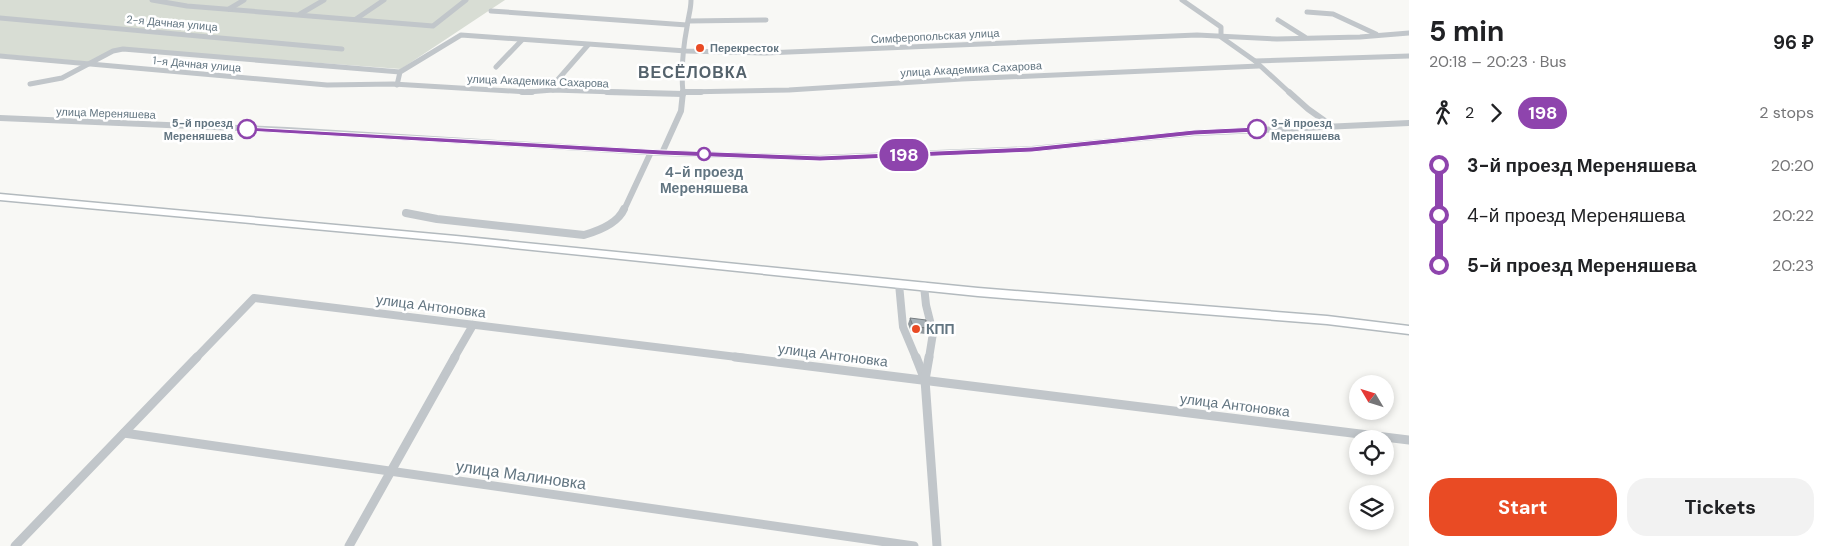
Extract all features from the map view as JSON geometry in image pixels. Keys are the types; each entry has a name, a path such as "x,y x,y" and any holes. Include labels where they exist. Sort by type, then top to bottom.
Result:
{"street":[{"path":"152,0 181,5 356,18 433,26 466,0"},
{"path":"229,9 244,0"},
{"path":"300,14 324,0"},
{"path":"356,18 384,0"},
{"path":"662,152 681,111 682,80 691,0"},
{"path":"1182,0 1221,27 1221,37 1257,63 1308,109 1332,126"},
{"path":"491,11 688,23 766,20"},
{"path":"1307,12 1333,14 1376,34"},
{"name":"2-я Дачная улица","path":"0,18 342,49"},
{"path":"1278,20 1305,37"},
{"name":"Симферопольская улица","path":"400,72 461,35 686,51 765,53 1197,35 1221,37 1305,37 1409,33"},
{"path":"496,67 522,40"},
{"path":"553,90 554,84 588,45"},
{"path":"30,84 62,78 114,51 123,49 400,72 395,85"},
{"name":"1-я Дачная улица","path":"0,56 299,83 395,85"},
{"name":"улица Академика Сахарова","path":"395,85 528,92 553,90 683,93 789,90 1409,56"},
{"name":"улица Мереняшева","path":"0,118 287,130 651,152 820,158 1032,150 1194,133 1409,124"},
{"path":"406,213 437,219 584,236 600,230 622,214 651,152"},
{"path":"0,197 456,239 900,284 1327,320 1409,330"},
{"path":"900,284 903,327 925,380"},
{"path":"924,286 926,306 934,333 925,380 937,546"},
{"name":"улица Антоновка","path":"124,433 254,298 1409,440"},
{"path":"349,546 473,325"},
{"path":"15,546 124,433"},
{"name":"улица Малиновка","path":"124,433 914,546"}],"shaded area":[{"path":"0,0 505,0 401,69 121,48 89,62 0,54"}],"building":[{"path":"910,318 926,320 926,328 913,326"}],"bus line":[{"name":"198","path":"247,129 662,152 820,158 1032,150 1194,133 1257,129"}],"place":[{"name":"Перекресток","path":"700,48"},
{"name":"5-й проезд Мереняшева","path":"247,129"},
{"name":"3-й проезд Мереняшева","path":"1257,129"},
{"name":"4-й проезд Мереняшева","path":"704,154"},
{"name":"КПП","path":"916,329"}],"district":[{"name":"ВЕСЁЛОВКА","path":"693,72"}]}
